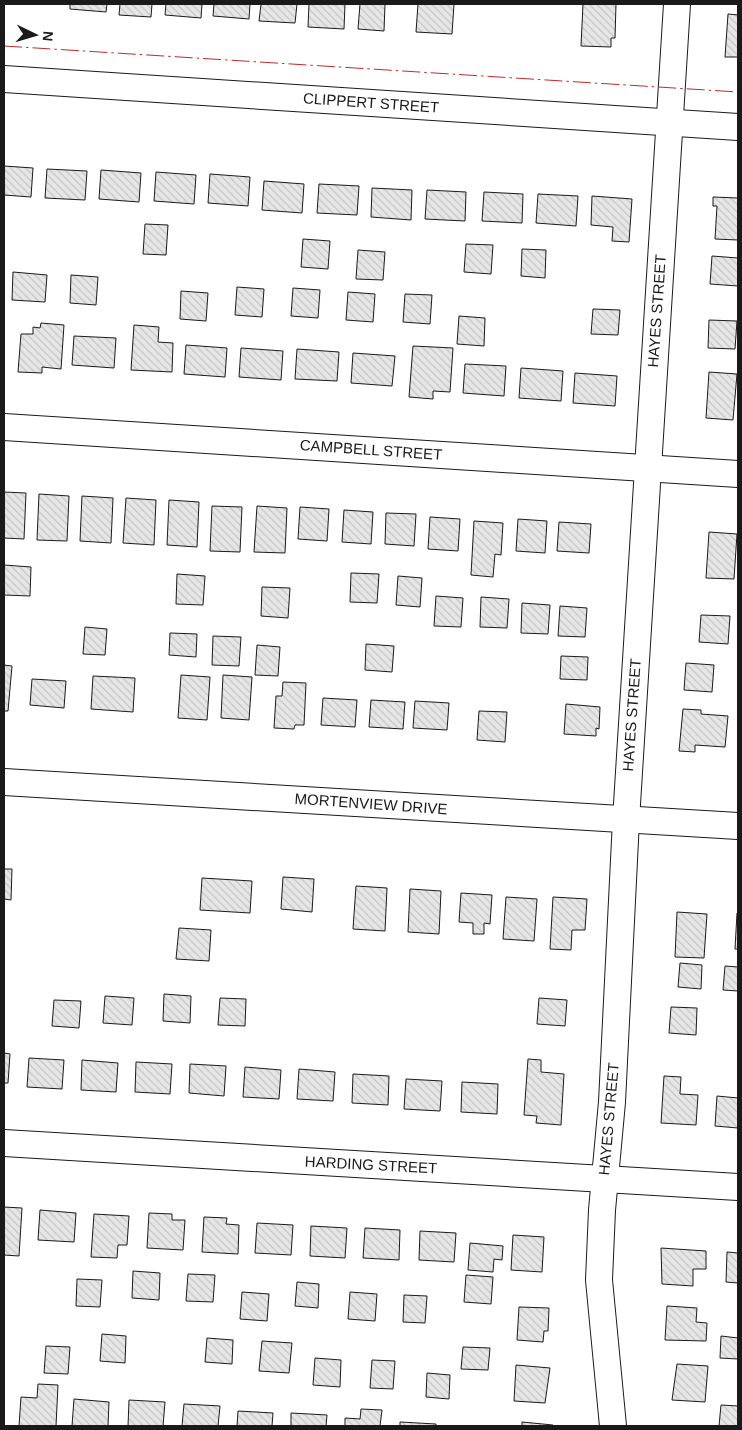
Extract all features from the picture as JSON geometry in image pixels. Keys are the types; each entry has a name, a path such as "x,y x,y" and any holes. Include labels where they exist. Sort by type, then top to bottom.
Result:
{"street":[{"name":"HAYES STREET","path":"613,1426 599,1280 604,1179 612,1102 626,820 677,4"},
{"name":"CLIPPERT STREET","path":"4,80 738,127"},
{"name":"CAMPBELL STREET","path":"4,427 738,474"},
{"name":"MORTENVIEW DRIVE","path":"4,782 738,826"},
{"name":"HARDING STREET","path":"4,1142 738,1187"}],"building":[{"path":"70,4 107,4 106,12 70,9"},
{"path":"120,4 152,4 151,17 119,15"},
{"path":"166,4 202,4 201,18 165,15"},
{"path":"214,4 250,4 249,19 213,16"},
{"path":"261,4 297,4 295,23 259,21"},
{"path":"309,4 345,4 344,29 308,27"},
{"path":"360,4 385,4 384,31 358,29"},
{"path":"418,4 454,4 452,34 416,32"},
{"path":"583,4 616,4 615,38 611,38 611,47 581,46"},
{"path":"728,14 738,15 738,57 725,57"},
{"path":"4,166 33,168 31,197 4,195"},
{"path":"47,169 87,171 85,200 45,198"},
{"path":"101,170 141,173 139,202 99,199"},
{"path":"156,172 196,175 194,204 154,201"},
{"path":"210,174 250,177 248,206 208,203"},
{"path":"264,181 304,184 302,213 262,210"},
{"path":"319,184 359,186 357,215 317,213"},
{"path":"372,188 412,190 411,220 371,217"},
{"path":"427,190 466,192 465,221 425,219"},
{"path":"484,192 523,194 522,223 482,221"},
{"path":"538,194 578,196 576,226 536,223"},
{"path":"592,196 632,199 629,242 612,241 613,227 591,225"},
{"path":"713,197 738,198 738,240 715,239 717,206 713,206"},
{"path":"145,224 168,225 166,255 143,254"},
{"path":"303,239 330,241 328,269 301,267"},
{"path":"466,244 493,245 491,274 464,272"},
{"path":"522,249 546,250 545,278 521,276"},
{"path":"358,250 385,252 383,280 356,279"},
{"path":"712,256 738,258 738,286 710,284"},
{"path":"13,272 47,275 45,302 12,300"},
{"path":"71,275 98,277 96,305 70,303"},
{"path":"237,287 264,289 262,317 235,315"},
{"path":"293,288 320,290 318,318 291,316"},
{"path":"181,291 208,293 206,321 180,319"},
{"path":"348,292 375,294 373,322 346,320"},
{"path":"405,294 432,295 430,324 403,322"},
{"path":"593,309 620,310 618,335 591,334"},
{"path":"459,316 485,318 484,346 457,344"},
{"path":"709,320 737,321 735,349 708,348"},
{"path":"41,323 64,325 61,369 42,367 42,373 18,372 21,334 33,334 33,327 40,328"},
{"path":"134,325 159,327 158,342 173,343 172,372 131,370"},
{"path":"74,336 116,338 114,368 72,365"},
{"path":"186,345 227,348 225,377 184,374"},
{"path":"413,346 453,348 450,392 433,391 433,399 409,397"},
{"path":"241,348 283,351 281,380 239,377"},
{"path":"297,349 339,352 337,381 295,379"},
{"path":"353,353 395,356 392,386 351,383"},
{"path":"465,364 506,366 504,396 463,393"},
{"path":"521,368 563,371 561,401 519,398"},
{"path":"709,372 737,374 733,420 706,418"},
{"path":"575,373 617,376 615,406 573,403"},
{"path":"4,492 26,493 24,539 4,538"},
{"path":"39,494 69,496 67,541 37,540"},
{"path":"82,496 113,498 111,543 80,541"},
{"path":"126,498 156,500 154,545 123,543"},
{"path":"169,500 199,502 197,547 167,545"},
{"path":"212,506 242,507 240,552 210,551"},
{"path":"257,506 287,508 285,553 254,552"},
{"path":"300,507 329,509 327,541 298,539"},
{"path":"344,510 373,512 371,544 342,542"},
{"path":"386,513 416,514 414,546 385,544"},
{"path":"430,517 460,519 458,551 428,549"},
{"path":"518,519 547,521 545,553 516,551"},
{"path":"474,521 503,523 501,555 495,554 493,577 471,575"},
{"path":"559,522 591,524 589,553 557,551"},
{"path":"709,532 737,534 734,579 706,578"},
{"path":"4,565 31,567 30,596 4,595"},
{"path":"351,573 379,574 377,603 350,602"},
{"path":"177,574 205,576 203,605 176,604"},
{"path":"398,576 422,578 420,607 396,605"},
{"path":"262,587 290,588 288,618 261,616"},
{"path":"436,596 463,598 461,627 434,626"},
{"path":"481,597 509,599 507,628 480,627"},
{"path":"522,603 550,605 548,634 521,633"},
{"path":"560,606 587,608 585,637 558,636"},
{"path":"701,615 730,616 728,644 699,642"},
{"path":"85,627 107,629 105,655 83,654"},
{"path":"170,633 197,634 196,657 169,655"},
{"path":"213,636 241,637 239,666 212,665"},
{"path":"366,644 394,646 392,672 365,670"},
{"path":"257,645 280,647 278,676 255,675"},
{"path":"561,656 588,657 587,680 560,679"},
{"path":"686,663 714,665 712,692 684,690"},
{"path":"4,665 12,666 8,711 4,711"},
{"path":"181,675 210,677 207,720 178,718"},
{"path":"223,675 252,677 249,720 221,718"},
{"path":"93,676 135,678 133,712 91,709"},
{"path":"32,679 66,681 64,708 30,705"},
{"path":"283,682 306,683 304,725 295,725 294,729 274,728 276,696 282,696"},
{"path":"323,698 357,700 355,727 321,725"},
{"path":"371,700 405,702 403,729 369,727"},
{"path":"415,701 449,703 447,730 413,728"},
{"path":"566,704 600,707 599,729 596,728 596,736 564,734"},
{"path":"683,709 701,710 701,714 728,716 725,747 695,745 695,752 679,751"},
{"path":"479,711 507,712 505,742 477,740"},
{"path":"4,869 12,869 11,900 4,899"},
{"path":"283,877 314,879 312,912 281,909"},
{"path":"202,878 252,881 250,913 200,910"},
{"path":"356,886 387,888 385,931 353,929"},
{"path":"410,889 441,891 439,934 408,932"},
{"path":"461,893 492,895 490,924 484,923 484,934 473,934 473,923 459,922"},
{"path":"506,897 537,899 534,941 503,939"},
{"path":"553,897 587,899 585,930 572,930 571,950 550,949"},
{"path":"677,912 707,914 704,958 675,957"},
{"path":"737,913 738,949 735,949"},
{"path":"179,928 211,930 209,961 176,959"},
{"path":"680,963 702,965 701,989 678,987"},
{"path":"725,966 738,967 738,991 723,990"},
{"path":"164,994 191,996 190,1023 163,1021"},
{"path":"105,996 134,998 132,1025 103,1023"},
{"path":"220,998 246,999 245,1026 218,1025"},
{"path":"539,998 567,1000 565,1026 537,1024"},
{"path":"54,1000 81,1001 79,1028 52,1026"},
{"path":"671,1007 697,1008 696,1035 669,1033"},
{"path":"4,1053 10,1054 8,1083 4,1083"},
{"path":"29,1058 64,1060 62,1089 27,1087"},
{"path":"528,1059 541,1060 541,1072 564,1074 561,1125 536,1123 537,1116 524,1115"},
{"path":"82,1060 118,1063 116,1092 81,1090"},
{"path":"136,1062 172,1064 170,1094 135,1092"},
{"path":"190,1064 226,1066 224,1096 189,1093"},
{"path":"245,1067 281,1070 279,1099 243,1097"},
{"path":"299,1069 335,1072 333,1101 297,1099"},
{"path":"353,1074 389,1076 388,1105 352,1103"},
{"path":"664,1076 681,1077 680,1094 698,1095 696,1125 661,1123"},
{"path":"406,1079 442,1081 440,1111 404,1109"},
{"path":"462,1082 498,1084 497,1114 461,1112"},
{"path":"717,1096 738,1098 738,1128 715,1126"},
{"path":"4,1207 22,1208 19,1256 4,1255"},
{"path":"40,1210 76,1213 74,1242 38,1240"},
{"path":"149,1213 172,1214 172,1220 185,1220 183,1250 147,1248"},
{"path":"94,1214 129,1216 127,1245 118,1245 117,1258 91,1257"},
{"path":"204,1217 227,1218 226,1224 239,1225 238,1254 202,1252"},
{"path":"257,1223 293,1225 291,1255 255,1253"},
{"path":"311,1226 347,1228 345,1258 310,1256"},
{"path":"365,1228 400,1230 399,1260 363,1258"},
{"path":"420,1231 456,1233 454,1262 419,1260"},
{"path":"513,1235 544,1237 542,1272 511,1270"},
{"path":"470,1243 503,1246 502,1260 494,1259 493,1272 468,1270"},
{"path":"661,1248 706,1251 706,1269 693,1269 693,1286 662,1284"},
{"path":"727,1252 738,1253 738,1283 726,1282"},
{"path":"133,1271 160,1273 159,1300 132,1298"},
{"path":"188,1274 215,1275 213,1302 186,1301"},
{"path":"466,1275 493,1277 491,1304 464,1302"},
{"path":"77,1279 102,1280 100,1307 76,1306"},
{"path":"297,1282 319,1284 318,1308 295,1306"},
{"path":"242,1292 269,1294 267,1321 240,1319"},
{"path":"350,1292 377,1294 375,1321 348,1319"},
{"path":"404,1295 427,1296 425,1323 403,1322"},
{"path":"667,1306 697,1308 696,1322 707,1323 706,1341 665,1340"},
{"path":"519,1307 549,1308 548,1331 544,1331 543,1342 517,1340"},
{"path":"102,1334 126,1336 125,1363 100,1361"},
{"path":"721,1336 738,1338 738,1359 720,1358"},
{"path":"207,1338 233,1340 232,1364 205,1362"},
{"path":"262,1341 292,1343 289,1373 259,1371"},
{"path":"46,1346 70,1347 68,1374 44,1373"},
{"path":"463,1347 490,1348 488,1370 461,1369"},
{"path":"315,1358 341,1360 340,1387 313,1385"},
{"path":"372,1360 395,1361 393,1389 370,1388"},
{"path":"677,1364 708,1366 705,1402 672,1400"},
{"path":"516,1365 550,1368 545,1403 514,1401"},
{"path":"427,1373 450,1375 449,1399 426,1397"},
{"path":"38,1384 58,1385 56,1426 19,1426 21,1397 37,1398"},
{"path":"74,1399 109,1402 108,1426 72,1426"},
{"path":"129,1400 165,1402 163,1426 128,1426"},
{"path":"184,1404 220,1406 218,1426 182,1426"},
{"path":"721,1405 738,1406 738,1426 719,1426"},
{"path":"361,1409 382,1410 380,1426 345,1426 345,1418 360,1419"},
{"path":"238,1411 273,1413 272,1426 237,1426"},
{"path":"291,1413 327,1415 326,1426 291,1426"},
{"path":"400,1422 436,1424 436,1426 400,1426"},
{"path":"522,1422 553,1425 522,1426"}],"power":[{"path":"4,46 738,92"}]}
